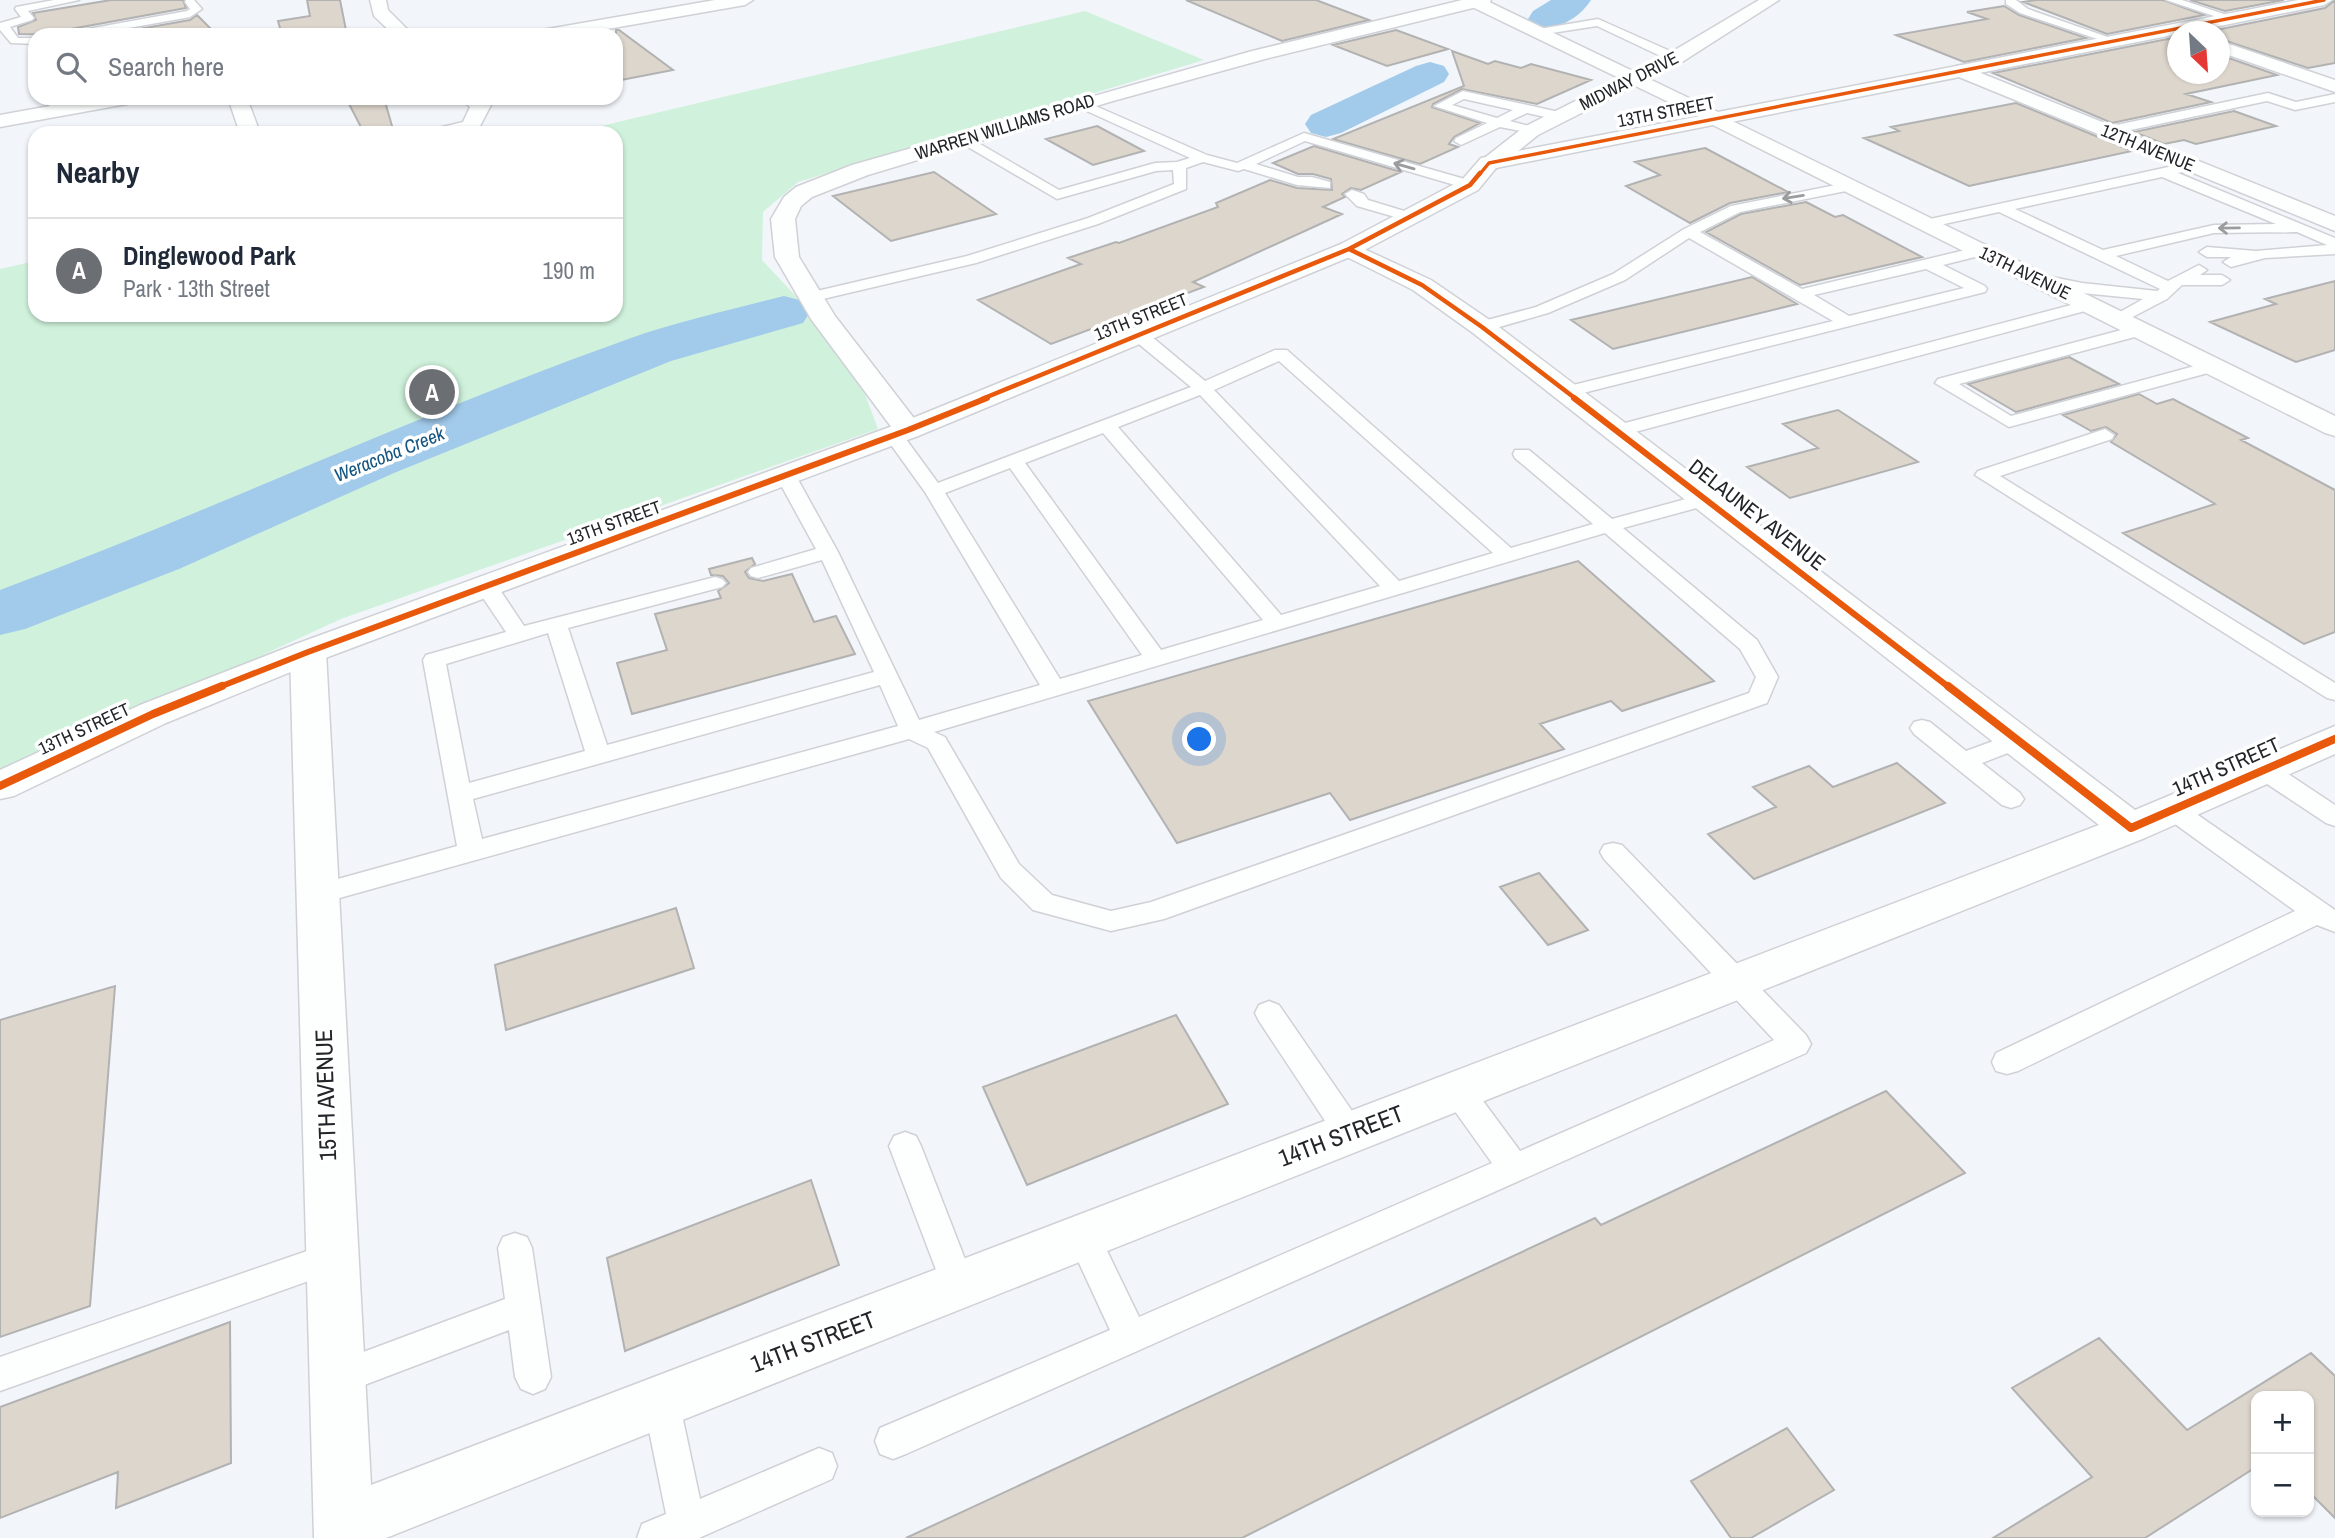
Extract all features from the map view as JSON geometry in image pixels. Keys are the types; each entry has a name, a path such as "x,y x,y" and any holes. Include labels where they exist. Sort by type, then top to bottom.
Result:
{"street":[{"path":"378,0 380,12 397,28"},
{"path":"575,28 677,6 745,0"},
{"name":"MIDWAY DRIVE","path":"1489,163 1531,131 1675,58 1771,0"},
{"name":"13TH STREET","path":"2216,21 2324,0"},
{"name":"13TH AVENUE","path":"1478,1 2335,427"},
{"name":"WARREN WILLIAMS ROAD","path":"901,432 824,319 787,257 783,219 792,202 804,192 860,170 1082,104 1259,55 1478,1"},
{"name":"13TH STREET","path":"0,786 153,714 308,652 786,477 1349,248 1470,185 1489,163 2167,31"},
{"path":"2230,49 2335,86"},
{"name":"12TH AVENUE","path":"1961,71 2335,224"},
{"path":"0,121 52,105"},
{"path":"240,105 248,126"},
{"path":"471,126 481,105"},
{"name":"DELAUNEY AVENUE","path":"1349,248 1422,285 1482,327 2018,740 2152,819"},
{"name":"15TH AVENUE","path":"308,652 344,1532"},
{"name":"14TH STREET","path":"344,1532 661,1401 2152,819 2335,739"}],"lane":[{"path":"28,41 15,41 2,26 28,18 20,9 74,0"},
{"path":"2011,0 2010,2 2024,11 2113,41"},
{"path":"2171,0 2230,18"},
{"path":"111,28 190,14 197,9 190,2"},
{"path":"1539,32 1598,22 1675,58"},
{"path":"1531,131 1440,106 1463,95 1559,116"},
{"path":"2108,131 2268,97 2295,106 2335,98"},
{"path":"1082,104 1202,158 1238,167 1304,137 1470,185"},
{"path":"1461,141 1525,109"},
{"path":"963,140 1058,195 1155,167 1179,166 1202,158"},
{"path":"1244,165 1297,181 1298,187 1318,188"},
{"path":"810,297 971,260 1093,221 1181,186 1179,166"},
{"path":"1926,223 2192,166"},
{"path":"2163,172 2335,243"},
{"path":"1482,327 1542,310 1619,277 1689,232 1736,209 1851,186"},
{"path":"1349,199 1409,217"},
{"path":"1999,207 2170,288"},
{"path":"2102,255 2214,229 2297,228"},
{"path":"1689,232 1847,322"},
{"path":"2207,252 2265,253 2335,249"},
{"path":"1800,294 1982,251"},
{"path":"2231,262 2265,253"},
{"path":"2254,272 2265,253"},
{"path":"2170,288 2176,260"},
{"path":"1567,392 1979,289 1929,264"},
{"path":"2199,270 2170,288 2129,325 1944,383 2009,422 2213,366"},
{"path":"2036,278 2103,291 2170,288 2222,280"},
{"path":"1617,431 2090,305"},
{"path":"1140,335 1203,388 1394,588"},
{"path":"934,491 1203,388 1281,354 1507,555"},
{"path":"1106,425 1276,622"},
{"path":"901,432 1053,687"},
{"path":"2105,435 1985,475 2335,693"},
{"path":"786,477 828,552 912,730 937,743 1010,871 1043,903 1111,921 1154,912 1759,698 1768,677 1749,645 1522,454"},
{"path":"1014,460 1156,657"},
{"path":"318,894 471,849 912,730 1276,622 1708,499"},
{"path":"758,572 828,552"},
{"path":"471,849 434,660 556,624 715,583"},
{"path":"486,586 519,635"},
{"path":"556,624 598,755"},
{"path":"459,794 887,676"},
{"path":"1922,729 2011,799"},
{"path":"1963,761 2018,740"},
{"path":"2264,770 2335,817"},
{"path":"2152,819 2326,917"},
{"path":"893,1441 1796,1044 1613,852"},
{"path":"2007,1062 2326,917"},
{"path":"1269,1013 1350,1133"},
{"path":"1458,1091 1514,1168"},
{"path":"905,1146 958,1285"},
{"path":"1083,1237 1131,1338"},
{"path":"515,1248 533,1377"},
{"path":"0,1374 333,1257"},
{"path":"338,1378 523,1309"},
{"path":"661,1401 672,1531 819,1466"}],"green space":[{"path":"1085,11 1204,60 798,182 763,212 762,260 850,354 878,429 341,619 0,776 0,269 28,263 28,322 623,322 623,126 601,126"}],"building":[{"path":"111,0 183,0 186,8 76,28 28,28 28,34 19,34 18,27 36,20 33,13"},
{"path":"307,0 340,0 346,28 280,28 278,21 310,16"},
{"path":"1186,0 1316,0 1369,20 1282,41"},
{"path":"2163,0 2204,15 2107,34 2023,2"},
{"path":"2190,0 2284,0 2225,11"},
{"path":"2335,0 2335,63 2308,68 2230,42 2230,27 2325,8"},
{"path":"2004,6 2019,15 2086,38 1964,62 1896,35 1987,19 1967,12"},
{"path":"197,15 210,28 145,28 190,20"},
{"path":"1396,30 1448,49 1387,66 1333,45"},
{"path":"623,33 673,70 623,80"},
{"path":"2167,39 2167,84 2230,84 2230,59 2277,75 2186,94 2211,102 2112,123 1993,73"},
{"path":"1452,51 1488,64 1495,61 1521,68 1531,64 1591,80 1537,104 1462,89 1432,107 1480,123 1454,137 1449,144 1458,147 1420,164 1333,139 1464,86"},
{"path":"2016,103 2132,151 1969,186 1864,138 1899,131 1891,127"},
{"path":"350,105 386,105 392,126 360,126"},
{"path":"2234,111 2276,126 2196,144 2184,140 2164,144 2134,132"},
{"path":"1097,126 1144,151 1093,165 1046,139"},
{"path":"1314,146 1401,172 1361,190 1351,188 1342,194 1345,197 1323,207 1342,214 1193,282 1204,287 1051,344 978,300 1081,264 1068,258 1119,243 1218,207 1216,203 1270,180 1297,188 1332,190 1331,179 1313,174 1298,174 1273,163"},
{"path":"1705,148 1788,192 1730,203 1690,223 1626,186 1660,175 1635,162"},
{"path":"934,172 996,214 891,241 833,196"},
{"path":"1806,202 1835,217 1843,215 1922,257 1800,285 1706,232 1741,214"},
{"path":"1752,277 1797,304 1613,349 1571,320"},
{"path":"2335,281 2335,350 2296,362 2210,322 2276,304 2265,299"},
{"path":"2069,357 2119,384 2016,412 1968,384"},
{"path":"2139,394 2157,404 2173,399 2248,438 2241,440 2335,490 2335,632 2304,644 2123,533 2215,504 2111,442 2117,434 2106,427 2091,431 2063,415"},
{"path":"1838,410 1918,462 1790,498 1747,467 1818,448 1783,424"},
{"path":"752,558 755,564 745,572 749,578 763,581 792,574 814,622 836,616 855,654 632,714 617,663 667,650 655,614 721,598 718,591 729,583 723,576 711,575 709,569"},
{"path":"1578,561 1714,681 1622,711 1611,701 1540,724 1564,749 1350,820 1330,793 1177,843 1088,701"},
{"path":"1897,763 1945,803 1754,879 1708,834 1776,807 1753,787 1809,766 1833,787"},
{"path":"1539,873 1588,930 1548,945 1500,887"},
{"path":"676,908 694,968 506,1030 495,965"},
{"path":"115,986 90,1306 0,1337 0,1020"},
{"path":"1176,1015 1228,1104 1027,1185 983,1087"},
{"path":"1886,1091 1965,1173 1242,1538 906,1538 1595,1218 1601,1225"},
{"path":"811,1180 839,1265 625,1351 607,1258"},
{"path":"230,1322 231,1463 116,1508 118,1472 0,1518 0,1407"},
{"path":"2099,1338 2187,1430 2311,1353 2335,1376 2335,1518 2314,1497 2314,1391 2251,1391 2251,1470 2145,1538 1993,1538 2092,1477 2012,1388"},
{"path":"1787,1428 1834,1490 1751,1538 1731,1538 1691,1481"}],"waterway":[{"name":"Weracoba Creek","path":"1546,19 1574,0"},
{"name":"Weracoba Creek","path":"1326,124 1430,74"},
{"name":"Weracoba Creek","path":"0,614 155,555 372,460 652,349 784,312"}],"cycle path":[{"path":"0,786 153,714 308,652 908,430 1349,249 1470,185 1489,163 2324,0"},
{"path":"1349,249 1422,285 1482,327 2131,828 2335,739"}],"place":[{"name":"Dinglewood Park","path":"432,392"}]}
